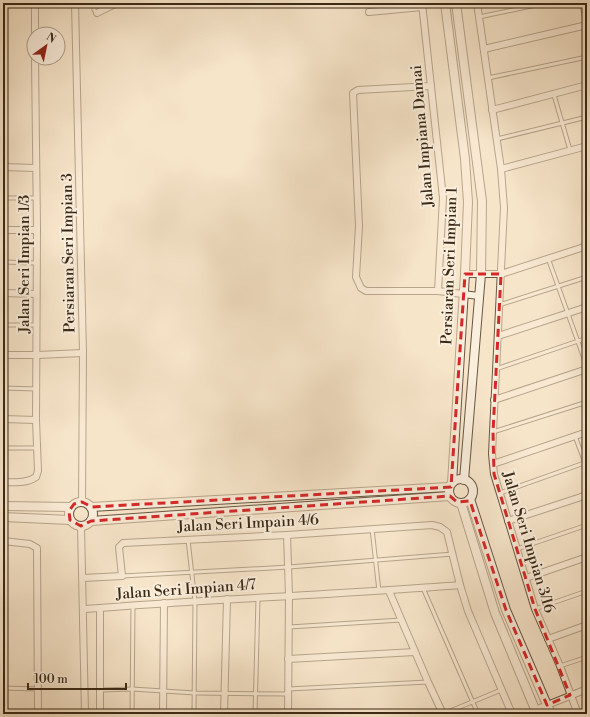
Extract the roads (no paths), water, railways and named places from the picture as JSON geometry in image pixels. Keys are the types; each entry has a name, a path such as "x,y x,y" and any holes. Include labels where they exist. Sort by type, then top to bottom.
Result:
{"street":[{"path":"35,3 35,26"},
{"name":"Persiaran Seri Impian 3","path":"75,3 83,353 82,502"},
{"path":"97,13 118,3"},
{"name":"Persiaran Seri Impian 1","path":"445,3 465,159 468,202 465,274 450,485"},
{"name":"Persiaran Seri Impian 1","path":"456,3 482,201 481,274 464,480"},
{"name":"Jalan Seri Impian 3/16","path":"477,3 501,169 504,208 495,369 493,464 499,493 526,578 534,609 560,666 578,714"},
{"path":"484,49 587,24 583,3"},
{"path":"369,12 422,5"},
{"name":"Jalan Impiana Damai","path":"422,5 443,198 438,291"},
{"name":"Jalan Seri Impian 1/3","path":"3,482 30,481 36,477 38,471 36,420 37,198 35,66"},
{"path":"492,110 554,95 587,85"},
{"path":"431,86 358,90 353,93 359,226 356,277 361,288 366,291 438,291 479,296"},
{"path":"501,169 587,146"},
{"path":"3,167 36,168"},
{"path":"3,230 37,230"},
{"path":"465,274 501,274 587,246"},
{"path":"3,293 36,294"},
{"path":"498,336 587,307"},
{"path":"3,355 83,353"},
{"path":"494,400 587,368"},
{"path":"3,419 36,420"},
{"path":"493,464 587,432"},
{"path":"91,507 450,485 460,479 464,480 471,486 472,495 470,499 506,610 551,714"},
{"path":"450,485 450,496 453,500 461,503 470,499"},
{"path":"91,521 93,512 87,503 78,502 71,507 69,511 70,520 75,525 81,526 88,524 91,521 450,496"},
{"path":"508,521 587,496"},
{"path":"461,503 495,613 536,712 547,705 587,689"},
{"path":"3,506 71,507"},
{"path":"3,517 70,520"},
{"name":"Jalan Seri Impain 4/6","path":"122,576 120,544 432,525 440,527 447,532 453,554"},
{"path":"81,526 86,714"},
{"path":"287,535 289,567 288,714"},
{"path":"3,541 30,544 37,548 38,714"},
{"path":"453,554 460,586 474,625 512,714"},
{"path":"526,578 587,557"},
{"path":"83,578 122,576"},
{"name":"Jalan Seri Impian 4/7","path":"84,609 289,595 389,591 460,586"},
{"path":"389,591 443,714 440,714"},
{"path":"224,714 227,599"},
{"path":"163,714 164,604"},
{"path":"100,608 100,714"},
{"path":"548,639 587,625"},
{"path":"288,659 415,652"}],"lane":[{"path":"93,3 94,10 97,13"},
{"path":"479,17 546,3"},
{"path":"488,78 587,57"},
{"path":"554,95 570,150"},
{"path":"496,139 587,117"},
{"path":"3,198 37,198"},
{"path":"548,258 557,287 587,368"},
{"path":"3,262 36,263"},
{"path":"499,305 587,277"},
{"path":"3,325 36,325"},
{"path":"495,369 587,338"},
{"path":"3,388 37,389"},
{"path":"493,432 587,402"},
{"path":"575,436 587,468"},
{"path":"3,448 37,448"},
{"path":"499,493 586,463"},
{"path":"517,549 587,526"},
{"path":"372,529 379,591"},
{"path":"188,540 195,601 194,714"},
{"path":"122,576 289,567 453,554"},
{"path":"423,588 478,714"},
{"path":"534,609 587,591"},
{"path":"256,714 258,597"},
{"path":"132,714 133,605"},
{"path":"289,627 401,620"},
{"path":"560,666 587,657"},
{"path":"100,690 132,689 195,693 256,694 428,682"},
{"path":"3,688 39,689"},
{"path":"443,714 501,690"}]}
